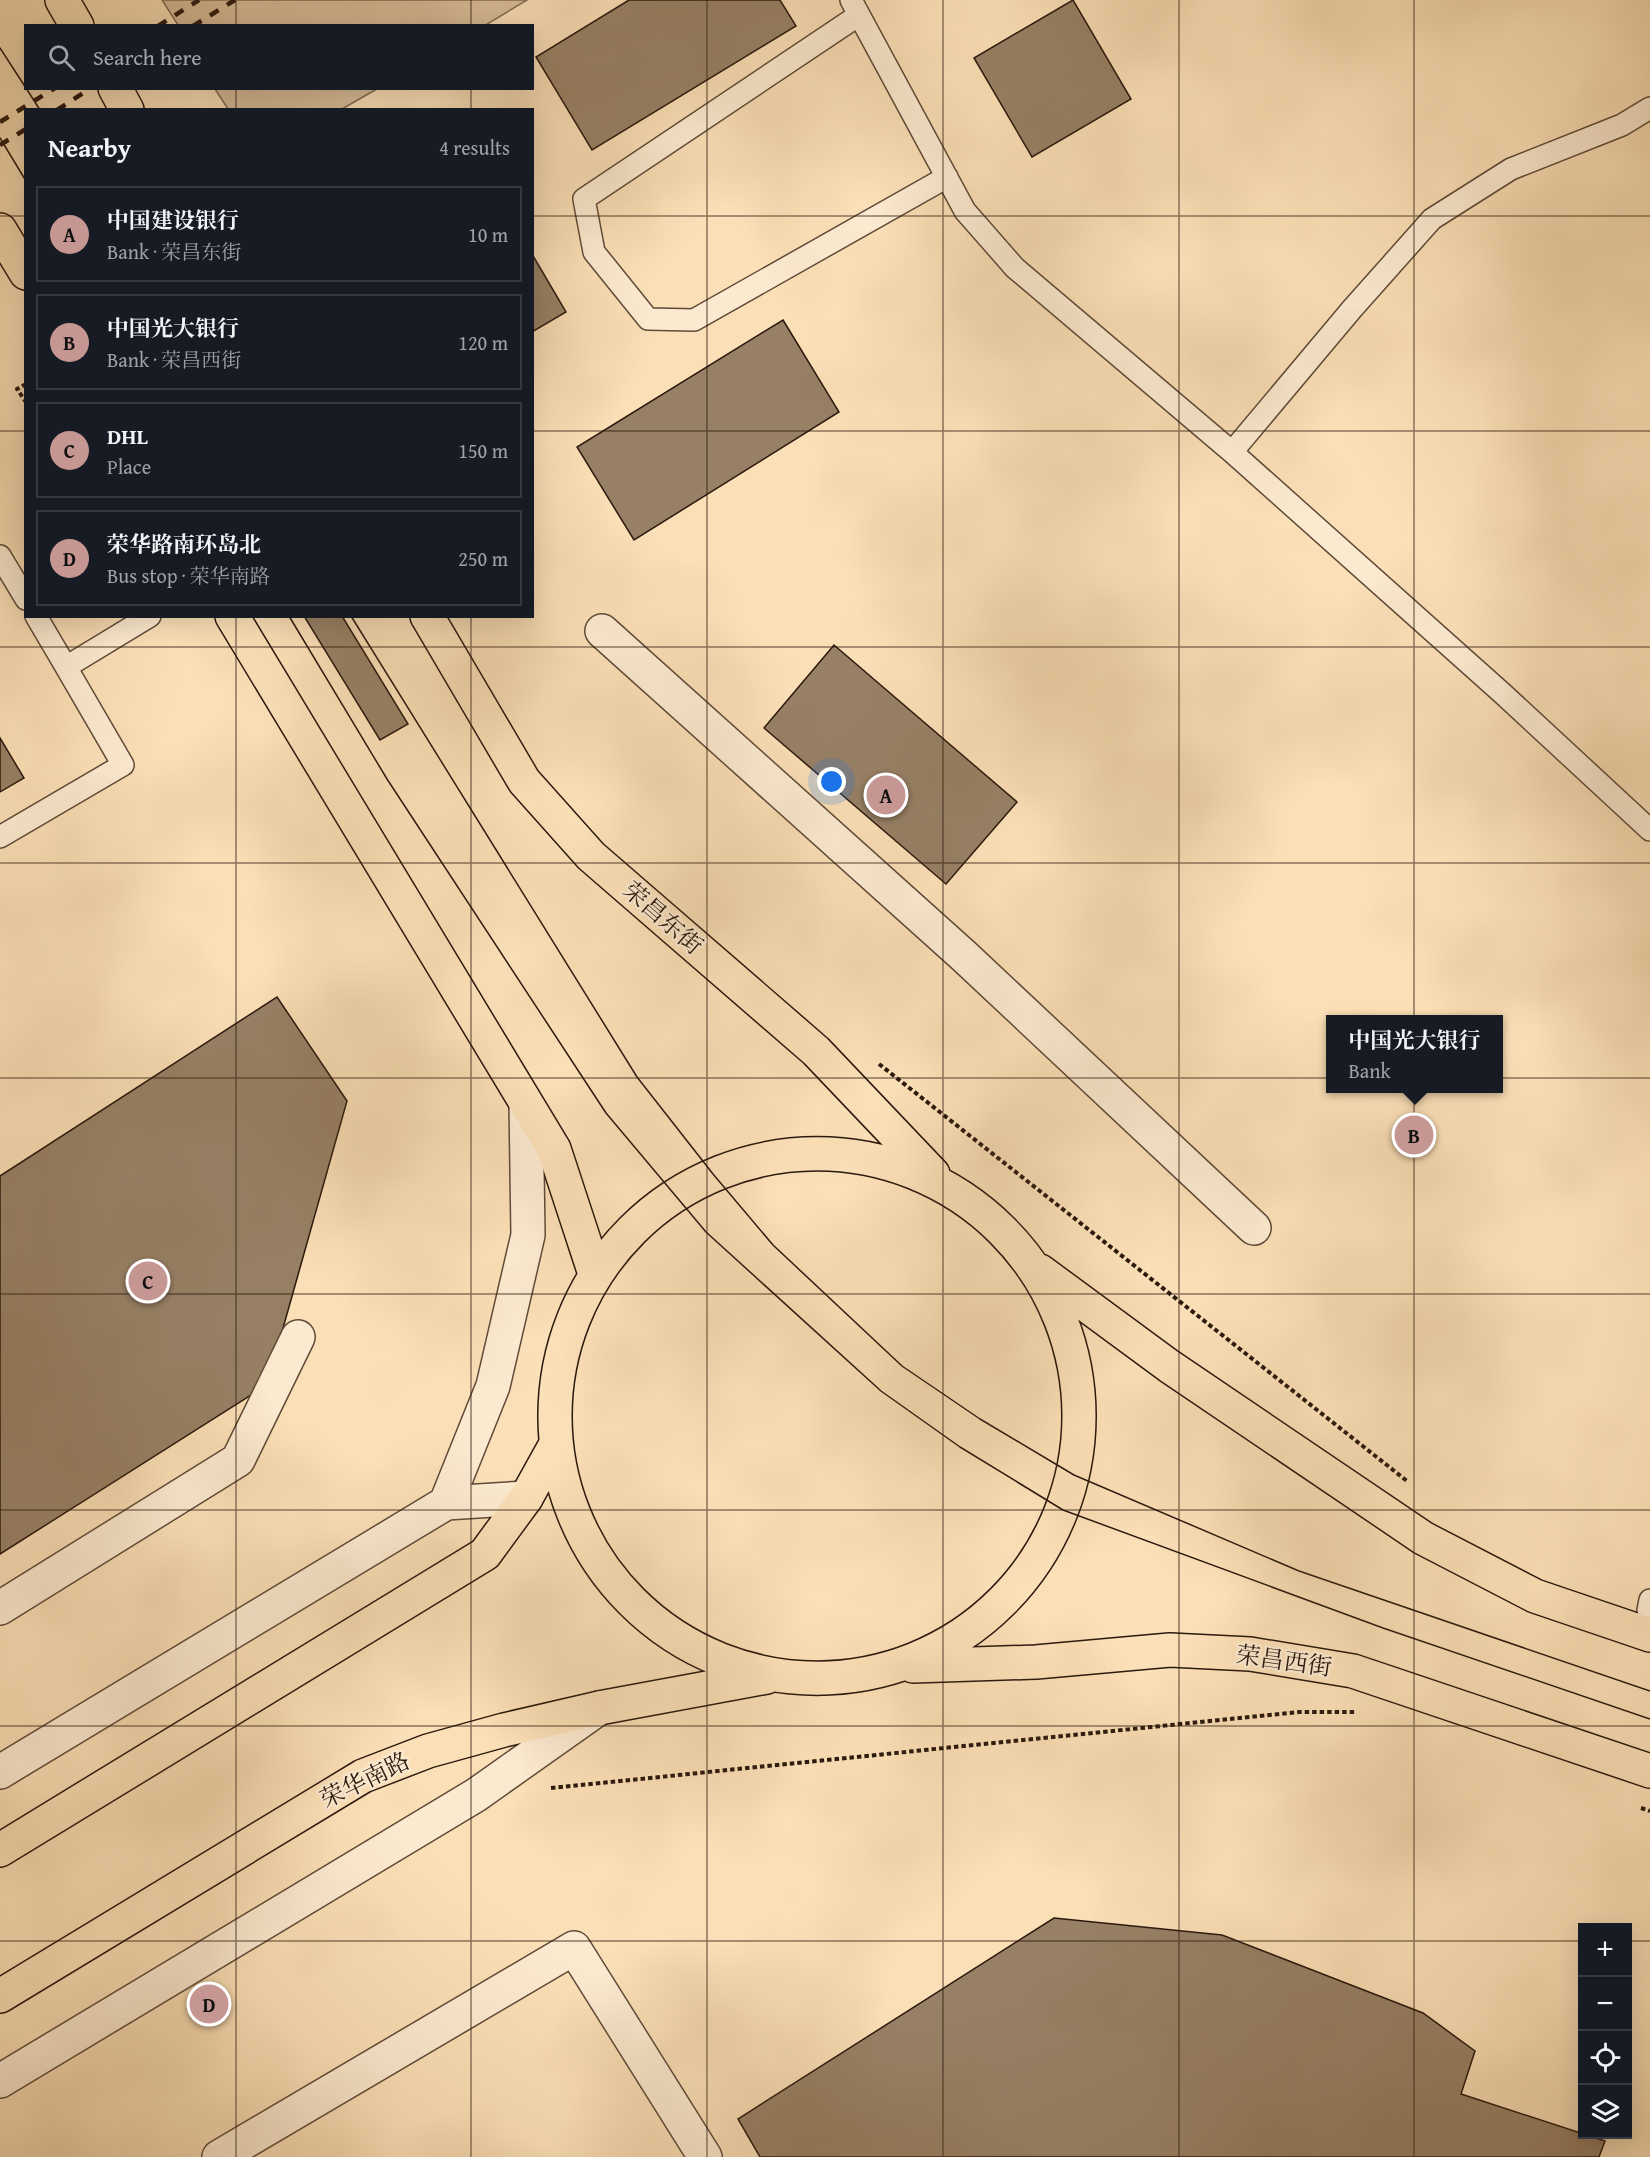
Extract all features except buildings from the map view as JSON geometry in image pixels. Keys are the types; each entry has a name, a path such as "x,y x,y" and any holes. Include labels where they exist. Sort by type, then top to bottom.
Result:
{"main road":[{"path":"62,0 76,24"},
{"path":"116,90 127,108"},
{"path":"0,230 24,270"},
{"path":"233,618 554,1149 596,1274"},
{"name":"荣昌东街","path":"428,618 524,781 591,856 816,1051 881,1123 943,1184"},
{"path":"1034,1266 1070,1341 1080,1412 1074,1475 1063,1510 1049,1542 1017,1588 964,1635 902,1666 846,1678 774,1676 714,1659 670,1635 634,1605 592,1552 573,1514 556,1444 557,1385 567,1340 596,1274 632,1229 673,1195 713,1174 760,1158 820,1152 879,1159 943,1184 992,1218 1034,1266 1150,1353 1423,1538 1535,1596 1649,1615"},
{"path":"0,1850 485,1554 526,1498 556,1444"},
{"name":"荣昌西街","path":"902,1666 1036,1662 1170,1650 1250,1654 1353,1671 1650,1771"},
{"name":"荣华南路","path":"0,1996 363,1776 428,1750 599,1708 774,1676"}],"street":[{"path":"602,632 964,956 1254,1228"},
{"path":"446,1503 493,1386 528,1235 526,1104"},
{"path":"0,1608 238,1460 298,1336"},
{"path":"0,1772 446,1503 526,1498"},
{"path":"0,2081 476,1796 599,1708"},
{"path":"219,2157 574,1948 705,2157"}],"lane":[{"path":"947,177 694,320 648,319 594,252 584,198 855,7 947,177 965,211 1015,268 1232,452 1502,693 1650,830"},
{"path":"1232,452 1352,309 1432,219 1511,169 1622,124 1650,108"},
{"path":"0,556 24,596"},
{"path":"0,837 123,765 37,618"},
{"path":"66,667 147,618"}],"path":[{"path":"24,385 17,389 24,399"},
{"path":"871,1062 882,1065 1412,1485"},
{"path":"547,1788 1299,1712 1353,1712 1364,1715"},
{"path":"1639,1807 1650,1811"}],"shaded area":[{"path":"162,0 527,0 487,24 177,24"},
{"path":"216,90 375,90 344,108 227,108"}],"tram line":[{"path":"0,48 24,85"},
{"path":"27,90 39,108"},
{"path":"0,138 24,178"},
{"path":"290,618 387,779 606,1113 706,1232 881,1391 960,1447 1063,1510 1383,1628 1650,1719"},
{"path":"352,618 637,1077 713,1174 773,1245 902,1366 980,1419 1074,1475 1299,1571 1650,1691"}],"railway":[{"path":"161,24 199,0"},
{"path":"196,24 235,0"},
{"path":"0,122 52,90"},
{"path":"60,108 88,90"},
{"path":"0,145 24,130"}],"place":[{"name":"中国建设银行","path":"886,795"},
{"name":"中国光大银行","path":"1414,1135"},
{"name":"DHL","path":"148,1281"},
{"name":"荣华路南环岛北","path":"209,2004"}]}
